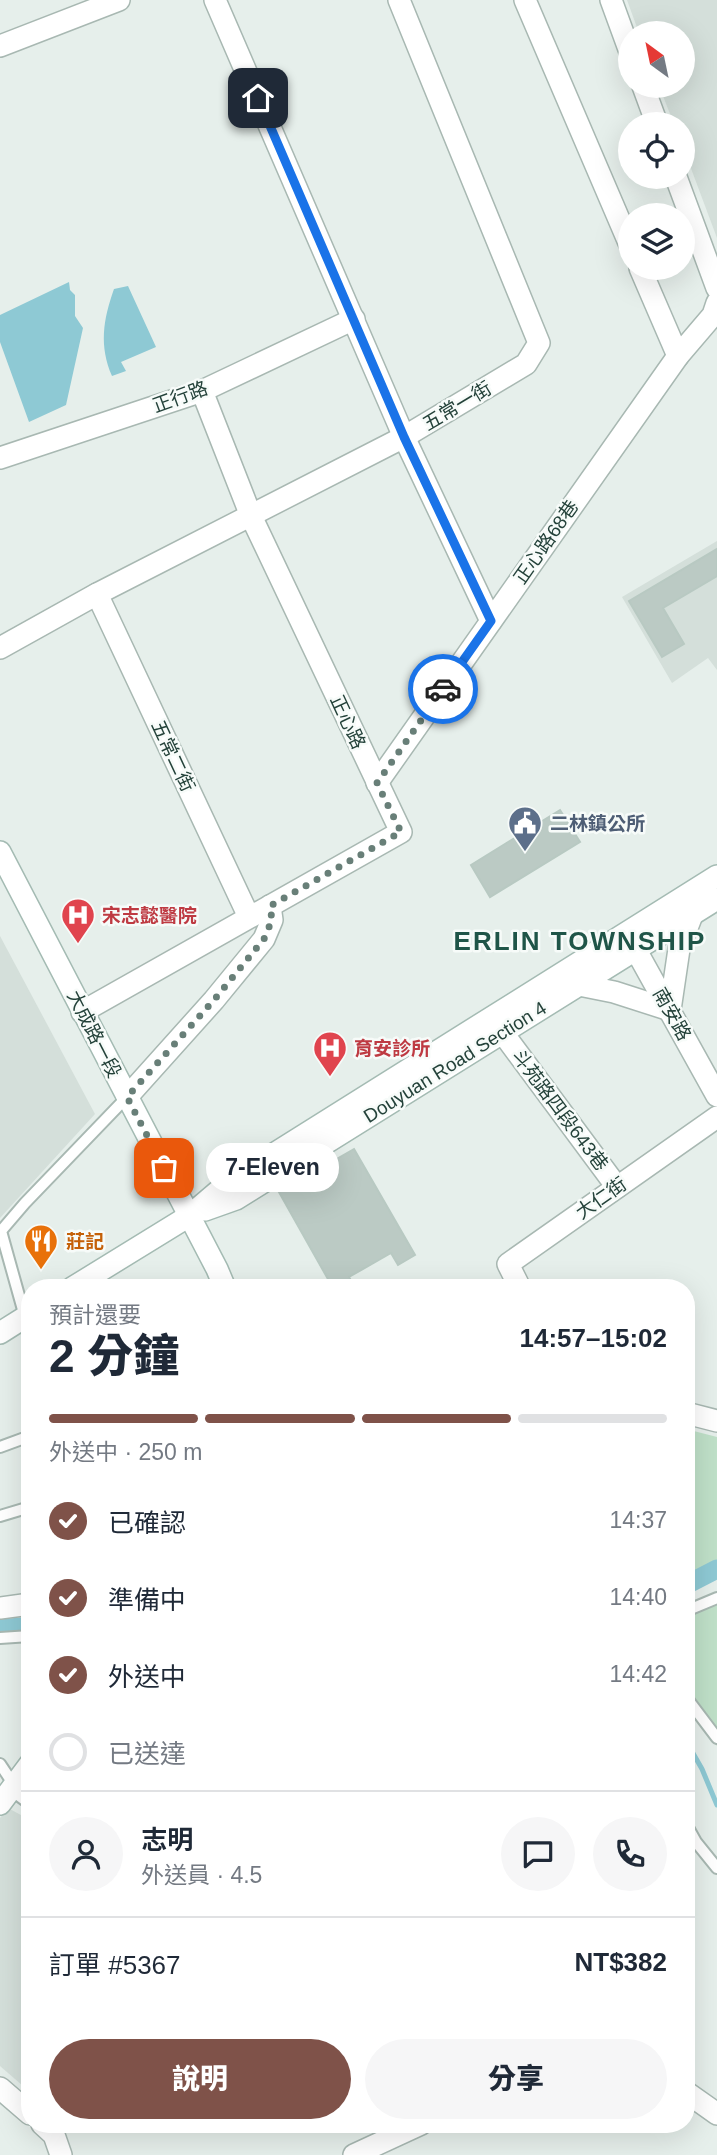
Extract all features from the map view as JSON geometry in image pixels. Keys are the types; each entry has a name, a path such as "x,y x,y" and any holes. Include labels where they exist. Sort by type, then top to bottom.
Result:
{"street":[{"path":"0,46 72,10 119,0"},
{"path":"215,0 404,437 491,621"},
{"name":"五常一街","path":"0,648 97,594 404,437 526,364 539,344 399,0"},
{"path":"525,0 618,217"},
{"path":"611,0 619,21"},
{"path":"680,189 717,288"},
{"path":"645,280 678,356"},
{"name":"正心路68巷","path":"377,783 678,356 713,315 717,303"},
{"name":"正行路","path":"0,458 202,391 354,319"},
{"name":"正心路","path":"82,1012 401,832 251,516 202,391"},
{"name":"五常二街","path":"97,594 249,917"},
{"name":"大成路一段","path":"0,852 221,1279"},
{"name":"Douyuan Road Section 4","path":"190,1216 236,1199 579,985 717,876"},
{"name":"Douyuan Road Section 4","path":"87,1279 190,1216 229,1182 632,941 692,915 717,900"},
{"path":"127,1097 214,1000 264,939 272,920 270,906"},
{"path":"579,985 614,992 670,1010 679,949 692,915"},
{"name":"南安路","path":"632,941 717,1096"},
{"name":"斗苑路四段643巷","path":"502,1032 617,1187"},
{"name":"大仁街","path":"516,1279 508,1264 717,1117"},
{"path":"0,1333 21,1320"},
{"path":"695,1415 717,1421"},
{"path":"0,1608 21,1605"},
{"path":"8,1793 21,1776"},
{"path":"0,2088 21,2106"},
{"path":"695,2098 717,2114"},
{"path":"53,2133 61,2155"},
{"path":"354,2155 402,2133"}],"lane":[{"path":"21,1296 1,1231 127,1097"},
{"path":"0,1447 21,1439"},
{"path":"0,1516 21,1510"},
{"path":"695,1607 717,1598"},
{"path":"0,1638 21,1637"},
{"path":"695,1709 717,1738"},
{"path":"0,1764 8,1793"},
{"path":"695,1840 717,1868"}],"shaded area":[{"path":"627,0 717,0 717,238 695,179 695,112 669,112 664,98 695,98 695,21 635,21"},
{"path":"717,541 717,670 708,658 672,683 622,597"},
{"path":"0,936 95,1114 0,1218"},
{"path":"8,1808 21,1815 21,2084 0,2066 0,1818"}],"green space":[{"path":"695,1431 717,1437 717,1561 695,1572"},
{"path":"717,1591 717,1746 695,1716 695,1603"}],"water":[{"path":"69,282 70,290 75,295 75,316 83,328 66,405 29,422 0,342 0,315"},
{"path":"128,286 156,347 121,362 126,371 112,376 105,354 105,322 114,289"}],"building":[{"path":"717,549 717,576 663,608 684,644 662,657 629,601"},
{"name":"二林鎮公所","path":"560,810 580,842 490,897 471,865"},
{"path":"354,1149 415,1255 398,1265 391,1253 349,1277 350,1279 328,1279 279,1192"}],"waterway":[{"path":"695,1580 717,1569"},
{"path":"0,1629 21,1627"},
{"path":"695,1757 717,1805"}],"way so far":[{"path":"164,1168 127,1097 214,1000 264,939 272,920 270,906 401,832 377,783 443,689"}],"place":[{"name":"二林鎮公所","path":"525,853"},
{"name":"宋志懿醫院","path":"78,945"},
{"name":"育安診所","path":"330,1078"},
{"name":"7-Eleven","path":"164,1168"},
{"name":"莊記","path":"41,1271"}],"district":[{"name":"ERLIN TOWNSHIP","path":"580,941"}],"route":[{"path":"258,98 404,437 491,621 443,689"}]}
